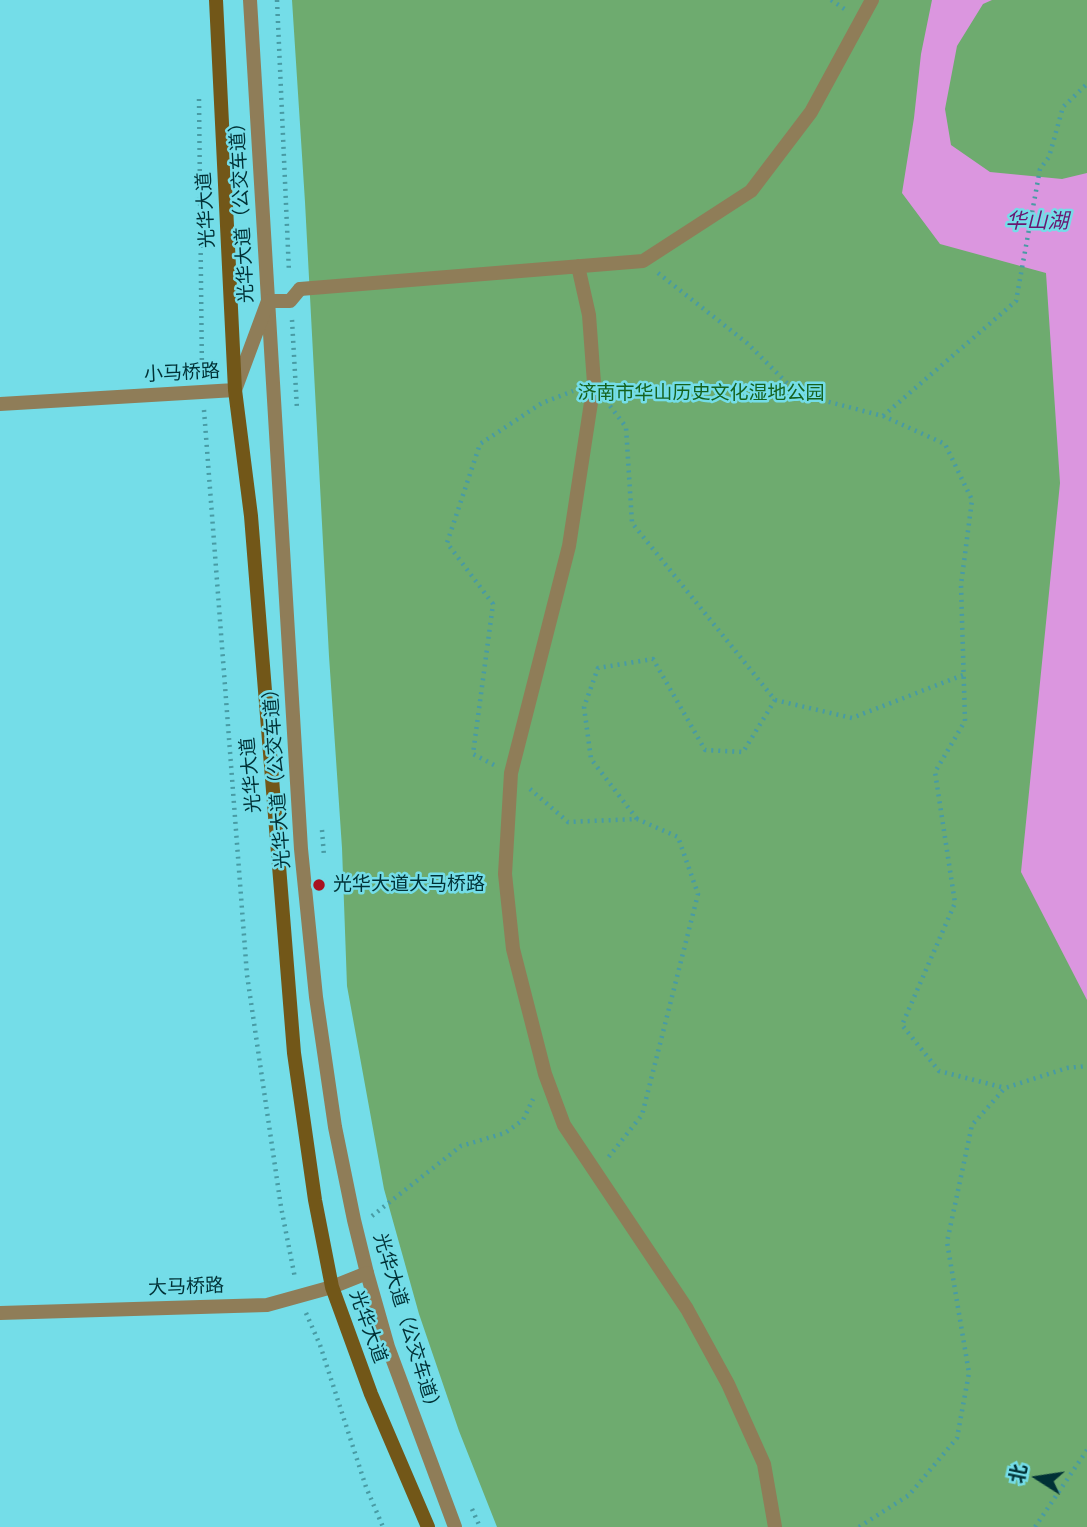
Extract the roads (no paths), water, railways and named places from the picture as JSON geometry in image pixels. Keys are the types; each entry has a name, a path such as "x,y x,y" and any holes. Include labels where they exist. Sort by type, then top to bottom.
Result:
{"main road":[{"name":"光华大道","path":"216,0 235,390 252,530 294,1054 315,1200 332,1287 371,1394 428,1527"}],"street":[{"name":"光华大道（公交车道）","path":"250,0 301,849 316,997 335,1127 367,1273 388,1347 455,1527"},
{"path":"268,301 290,301 300,289 643,261 751,191 811,112 872,0"},
{"path":"578,266 589,315 594,383 569,546 511,773 505,874 513,948 545,1074 564,1125 687,1310 728,1384 764,1464 775,1527"},
{"name":"小马桥路","path":"0,404 235,390 268,301"},
{"name":"大马桥路","path":"0,1313 267,1305 332,1287 367,1273"}],"water":[{"name":"华山湖","path":"932,0 992,0 983,4 957,46 945,109 951,145 990,172 1062,179 1087,173 1087,1000 1021,872 1060,483 1046,273 940,244 902,193 921,54"}],"place":[{"name":"光华大道大马桥路","path":"319,885"}],"park label":[{"name":"济南市华山历史文化湿地公园","path":"701,394"}]}
